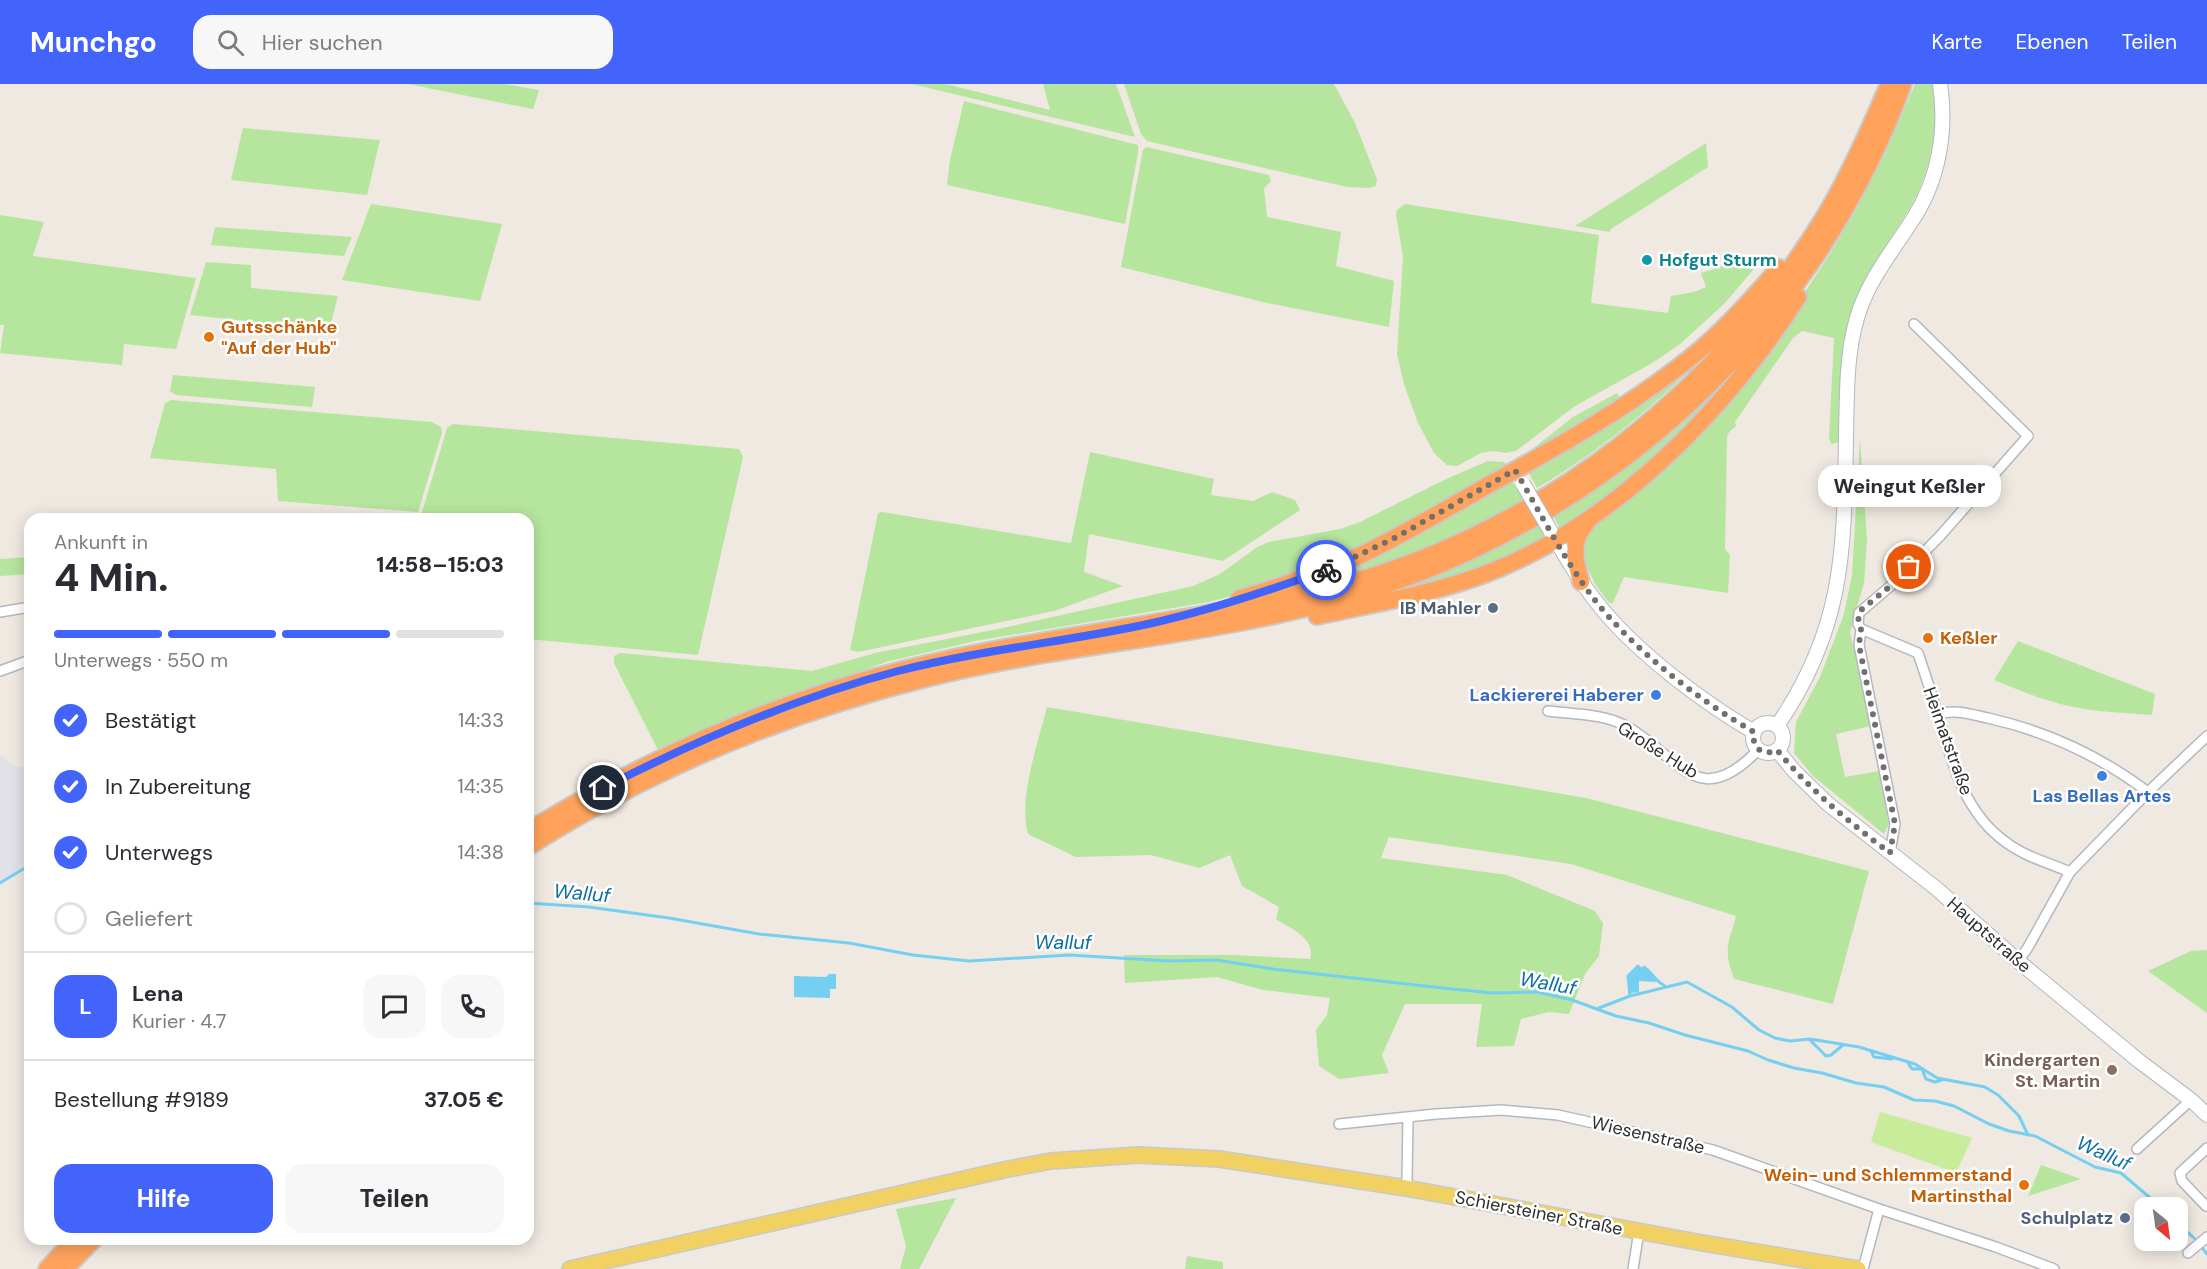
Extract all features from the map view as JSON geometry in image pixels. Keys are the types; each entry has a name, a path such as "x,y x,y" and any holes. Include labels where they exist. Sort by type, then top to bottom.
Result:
{"highway":[{"path":"534,844 680,758 786,707 897,671 985,652 1291,598 1384,573 1474,536 1558,489 1599,462 1652,420 1741,332 1800,255 1850,171 1889,84"},
{"path":"1581,582 1575,561 1575,544 1581,529 1669,453 1709,411 1787,315 1826,254 1843,212 1883,132 1903,84"},
{"path":"1148,624 1246,597 1325,570 1519,477 1630,401 1701,348 1751,299 1778,268 1850,171"},
{"path":"534,828 603,788 827,706 923,679 1031,657 1205,628 1296,610 1392,583 1438,566 1484,545 1571,497 1651,438 1724,370 1757,333 1788,294 1843,212"},
{"path":"1205,628 1271,623 1409,596 1486,574 1553,535 1590,519"},
{"path":"47,1269 69,1245"},
{"path":"65,1269 88,1245"}],"main road":[{"path":"1777,726 1813,664 1832,610 1843,546 1847,393 1853,333 1870,285 1914,217 1933,176 1942,131 1940,84"},
{"path":"1519,477 1581,582 1618,627 1713,706 1754,732"},
{"path":"1764,724 1777,726 1782,732 1783,740 1777,750 1767,753 1758,750 1753,742 1754,732 1764,724"},
{"name":"Hauptstraße","path":"1777,750 1821,798 1937,889 2018,961 2207,1115"},
{"name":"Schiersteiner Straße","path":"570,1269 1040,1163 1097,1156 1138,1155 1219,1159 1406,1188 1858,1269"}],"street":[{"path":"1890,853 1895,824 1859,645 1861,629 1858,617 1861,610 1902,575 1940,536 2028,436 1914,324"},
{"path":"0,612 24,608"},
{"name":"Heimatstraße","path":"1861,629 1918,653 1960,783 1983,822 2015,849 2070,872"},
{"path":"0,671 24,662"},
{"name":"Große Hub","path":"1548,711 1619,723 1634,731 1683,770 1705,779 1731,772 1740,767 1758,750"},
{"path":"1938,714 1948,711 1960,712 2004,722 2052,738 2101,760 2148,792"},
{"path":"2018,961 2070,872 2148,792 2207,736"},
{"path":"2137,1149 2191,1100"},
{"name":"Wiesenstraße","path":"1339,1124 1502,1110 1558,1115 1713,1150 2054,1269"},
{"path":"1407,1181 1408,1117"},
{"path":"2207,1148 2180,1173 2182,1181 2207,1206"},
{"path":"1863,1269 1879,1209"},
{"path":"1634,1269 1639,1231"}],"shaded area":[{"path":"0,755 16,767 24,766 24,869 0,883"}],"green space":[{"path":"408,84 505,84 539,90 533,109"},
{"path":"912,84 946,84 1050,110 1043,84 1116,84 1135,137"},
{"path":"1124,84 1334,84 1355,123 1377,179 1376,186 1347,187 1147,141 1141,134"},
{"path":"1915,84 1933,84 1935,90 1934,134 1929,163 1912,204 1867,277 1855,303 1843,354 1839,442 1831,444 1829,437 1834,338 1802,331 1793,338 1727,437 1725,549 1730,555 1728,593 1624,577 1613,603 1609,603 1595,584 1582,556 1583,531 1638,486 1792,312 1856,210 1887,150"},
{"path":"964,101 1138,145 1125,224 947,185 950,160"},
{"path":"243,128 380,140 367,195 231,180"},
{"path":"1706,143 1708,167 1611,229 1610,232 1575,226"},
{"path":"1146,147 1269,175 1271,181 1264,188 1267,217 1341,232 1336,266 1394,281 1389,327 1267,303 1121,267 1143,150"},
{"path":"371,204 502,224 480,301 342,280"},
{"path":"1405,204 1599,235 1591,303 1668,313 1671,296 1694,292 1706,287 1701,273 1738,261 1749,262 1753,270 1724,304 1680,344 1654,362 1575,406 1516,451 1481,453 1457,466 1447,465 1434,453 1418,423 1404,384 1397,354 1403,256 1396,215 1397,210"},
{"path":"0,215 44,222 33,256 196,278 176,349 124,344 122,365 0,353 4,325 0,325"},
{"path":"215,227 352,237 344,256 211,245"},
{"path":"206,262 251,265 251,288 338,296 329,330 190,315"},
{"path":"1771,325 1710,402 1616,494 1560,528 1552,514"},
{"path":"1730,330 1686,375 1639,416 1564,472 1537,488 1530,475 1530,470"},
{"path":"173,375 315,387 312,407 176,395 170,391"},
{"path":"1617,393 1620,398 1530,451 1573,417"},
{"path":"171,400 432,422 441,427 442,433 418,512 278,501 276,469 150,458 165,403"},
{"path":"453,424 739,449 743,457 698,655 534,640 534,513 422,513 447,428"},
{"path":"1860,439 1867,540 1864,583 1850,632 1871,726 1836,734 1845,777 1879,771 1889,824 1884,834 1813,776 1794,753 1796,722 1820,677 1844,614 1852,575"},
{"path":"1090,452 1214,479 1211,495 1253,501 1272,492 1295,500 1300,510 1223,561 1089,534 1084,572 1123,586 1054,611 858,652 850,650 878,513 1071,543"},
{"path":"1488,461 1504,462 1507,466 1360,549 1239,594 1209,602 975,641 886,662 771,704 658,750 614,663 614,656 620,653 812,671 875,653 998,629 1193,586 1220,574 1257,547 1269,542 1340,529 1360,522"},
{"path":"1509,482 1515,484 1525,500 1482,523 1403,558 1293,590"},
{"path":"1538,522 1544,533 1544,539 1475,572 1383,597 1352,600"},
{"path":"24,557 24,574 0,576 0,559"},
{"path":"2018,641 2155,694 2152,715 2069,706 2040,698 1994,680"},
{"path":"1047,707 1586,798 1869,871 1833,1004 1734,979 1728,947 1736,916 1571,864 1389,837 1381,858 1507,875 1595,911 1603,923 1599,956 1585,974 1569,1014 1549,1012 1521,1019 1514,1046 1476,1047 1482,1004 1405,1004 1382,1055 1389,1073 1339,1079 1319,1066 1316,1030 1327,1015 1330,998 1263,990 1217,977 1125,983 1124,955 1233,955 1310,959 1311,952 1309,945 1301,935 1276,919 1279,907 1242,886 1230,855 1199,868 1151,855 1076,857 1028,834 1025,804 1027,788"},
{"path":"2207,950 2207,1013 2148,971 2191,951"},
{"path":"1880,1112 1972,1138 1956,1173 1871,1142"},
{"path":"2041,1165 2081,1179 2028,1196"},
{"path":"956,1198 919,1269 900,1269 906,1246 896,1209"},
{"path":"1187,1256 1223,1262 1223,1269 1185,1269"}],"water":[{"name":"Walluf","path":"1636,966 1646,969 1657,982 1639,981 1639,992 1631,993 1628,976"},
{"path":"829,974 836,974 836,989 830,989 830,998 794,997 794,976 826,977"}],"waterway":[{"name":"Walluf","path":"0,883 24,869"},
{"name":"Walluf","path":"534,903 589,907 759,934 849,943 913,955 969,961 1069,955 1169,961 1216,960 1273,969 1452,989 1493,993 1537,992 1572,1000 1616,1016 1748,1051 1794,1068 1856,1083 1884,1087 1914,1100 1935,1101 1954,1106 1989,1124 2035,1136 2095,1167 2121,1173 2149,1197"},
{"name":"Walluf","path":"1630,996 1628,976 1638,966"},
{"name":"Walluf","path":"1644,967 1665,986"},
{"name":"Walluf","path":"1599,1008 1630,996 1687,982 1732,1007 1759,1030 1775,1038 1790,1041 1810,1039 1859,1047 1915,1064 1937,1078 1985,1087 1998,1095 2019,1116 2028,1135"},
{"name":"Walluf","path":"1810,1040 1826,1056 1831,1055 1843,1045"},
{"name":"Walluf","path":"1871,1051 1874,1057 1892,1059"},
{"name":"Walluf","path":"1908,1063 1912,1069 1922,1069 1926,1079 1935,1082 1942,1080"},
{"name":"Walluf","path":"2188,1232 2207,1254"}],"way so far":[{"path":"1326,570 1391,540 1515,470 1572,567 1602,610 1618,627 1681,682 1754,732 1753,742 1758,750 1771,753 1777,750 1821,798 1890,853 1895,824 1859,645 1861,629 1858,617 1861,610 1894,583 1909,567"}],"place":[{"name":"Hofgut Sturm","path":"1647,260"},
{"name":"Gutsschänke \"Auf der Hub\"","path":"209,337"},
{"name":"Weingut Keßler","path":"1909,567"},
{"name":"IB Mahler","path":"1493,608"},
{"name":"Keßler","path":"1928,638"},
{"name":"Lackiererei Haberer","path":"1656,695"},
{"name":"Las Bellas Artes","path":"2102,776"},
{"name":"Kindergarten St. Martin","path":"2112,1070"},
{"name":"Wein- und Schlemmerstand Martinsthal","path":"2024,1185"},
{"name":"Schulplatz","path":"2125,1218"}],"route":[{"path":"603,788 677,752 764,715 897,671 1027,644 1148,624 1288,584 1326,570"}]}
